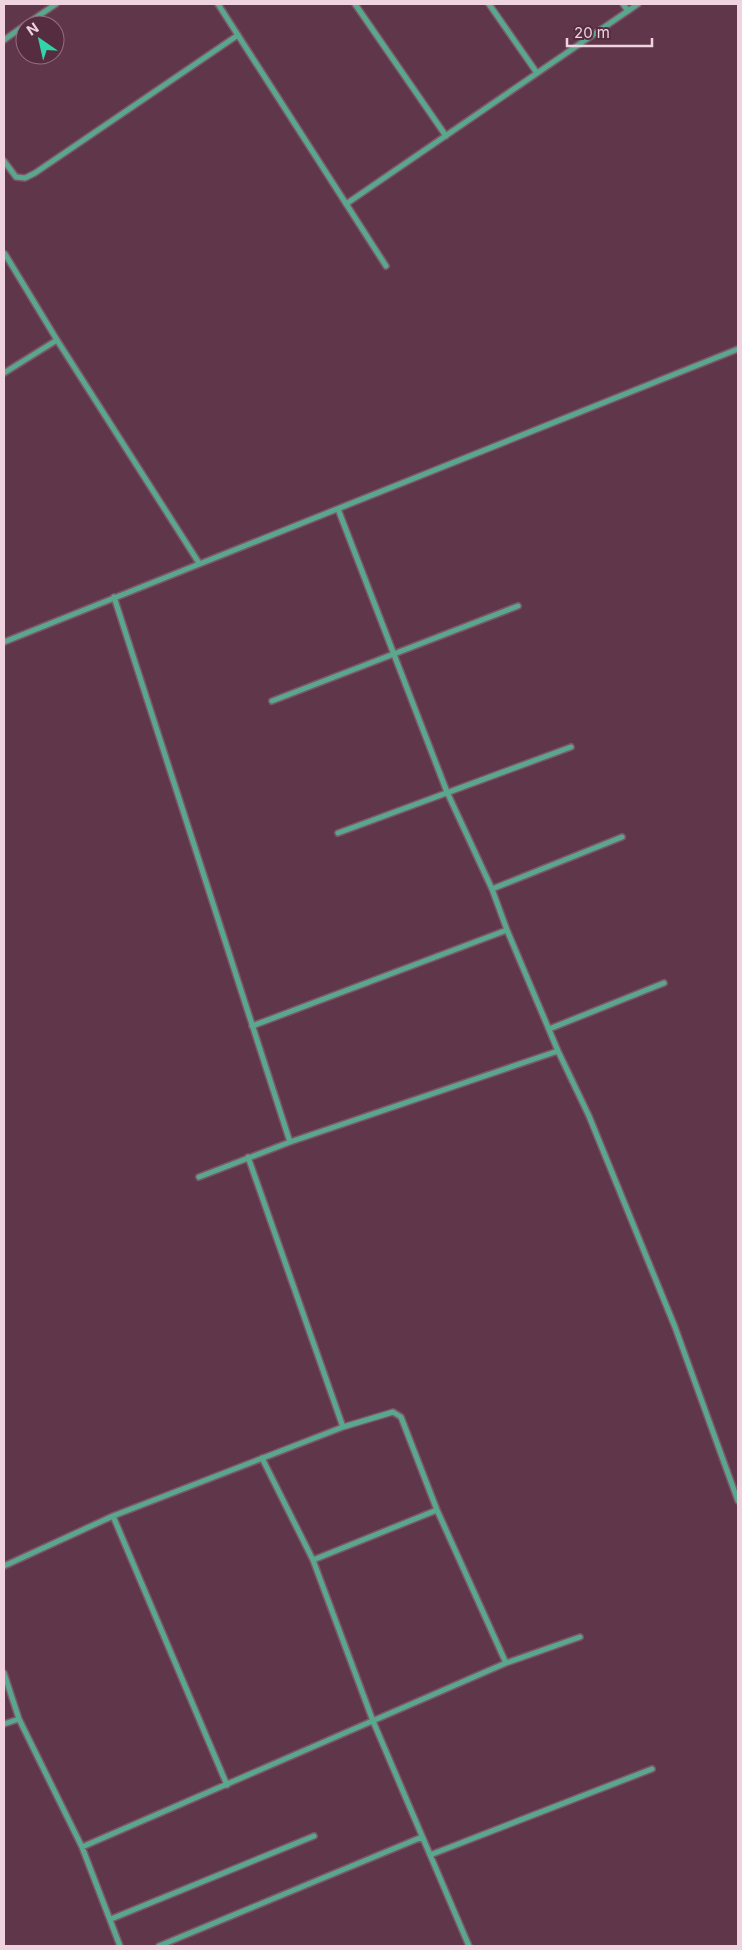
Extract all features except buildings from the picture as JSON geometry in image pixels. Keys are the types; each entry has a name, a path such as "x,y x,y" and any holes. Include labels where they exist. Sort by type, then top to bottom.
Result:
{"street":[{"path":"40,15 56,4"},
{"path":"218,4 386,266"},
{"path":"355,4 446,136"},
{"path":"489,4 537,73"},
{"path":"623,4 628,11"},
{"path":"346,204 638,4"},
{"path":"4,40 15,32"},
{"path":"4,161 16,177 25,178 35,173 238,35"},
{"path":"5,254 57,340 199,563"},
{"path":"4,373 57,340"},
{"path":"4,642 738,348"},
{"path":"338,509 447,792 492,889 507,930 558,1051 589,1116 675,1326 738,1502"},
{"path":"114,597 290,1142"},
{"path":"272,701 518,606"},
{"path":"338,833 571,747"},
{"path":"492,889 622,837"},
{"path":"252,1026 507,930"},
{"path":"549,1030 664,983"},
{"path":"199,1177 290,1142 558,1051"},
{"path":"248,1157 343,1427"},
{"path":"4,1566 113,1516 343,1427 384,1413 393,1412 401,1417 437,1510 506,1664"},
{"path":"262,1458 313,1560 374,1721 469,1946"},
{"path":"313,1560 437,1510"},
{"path":"113,1516 227,1784"},
{"path":"82,1848 506,1664 580,1637"},
{"path":"4,1673 19,1718 82,1848 120,1946"},
{"path":"4,1724 19,1718"},
{"path":"430,1854 652,1769"},
{"path":"111,1919 314,1836"},
{"path":"159,1946 422,1837"}]}
